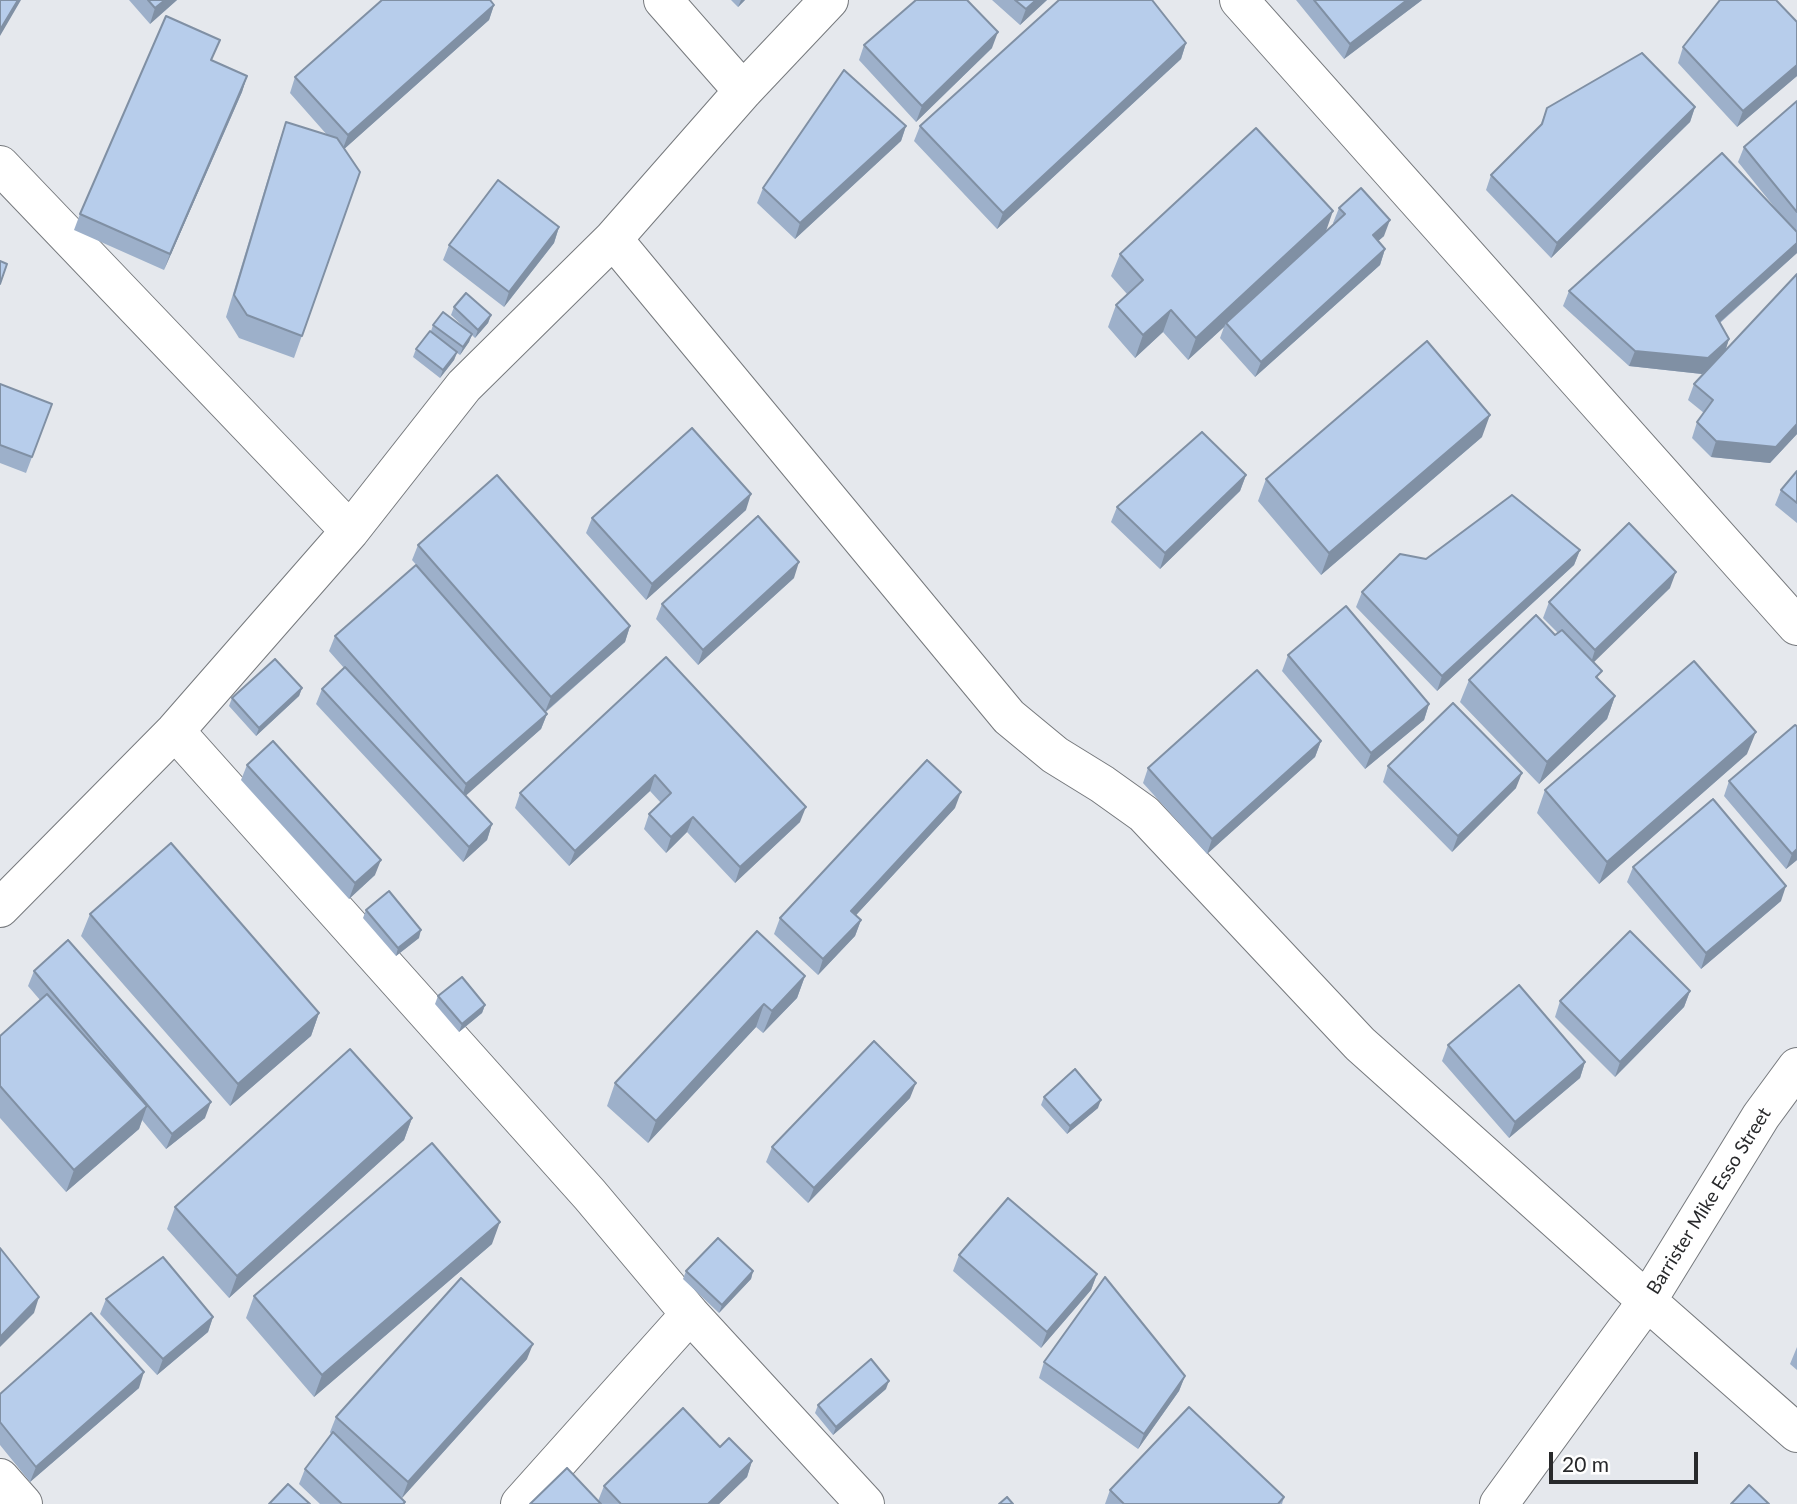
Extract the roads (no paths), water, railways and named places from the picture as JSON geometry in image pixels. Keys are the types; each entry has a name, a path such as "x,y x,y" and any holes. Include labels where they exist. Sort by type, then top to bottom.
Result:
{"street":[{"path":"663,0 743,91"},
{"path":"0,908 175,731 349,531 464,386 613,239 743,91 829,0"},
{"path":"1239,0 1797,626"},
{"path":"0,165 349,531"},
{"path":"613,239 1009,716 1055,755 1144,814 1360,1044 1797,1433"},
{"path":"175,731 590,1195 690,1314 865,1504"},
{"name":"Barrister Mike Esso Street","path":"1499,1504 1647,1301 1761,1116 1797,1067"},
{"path":"520,1504 690,1314"},
{"path":"0,1478 23,1504"}]}
